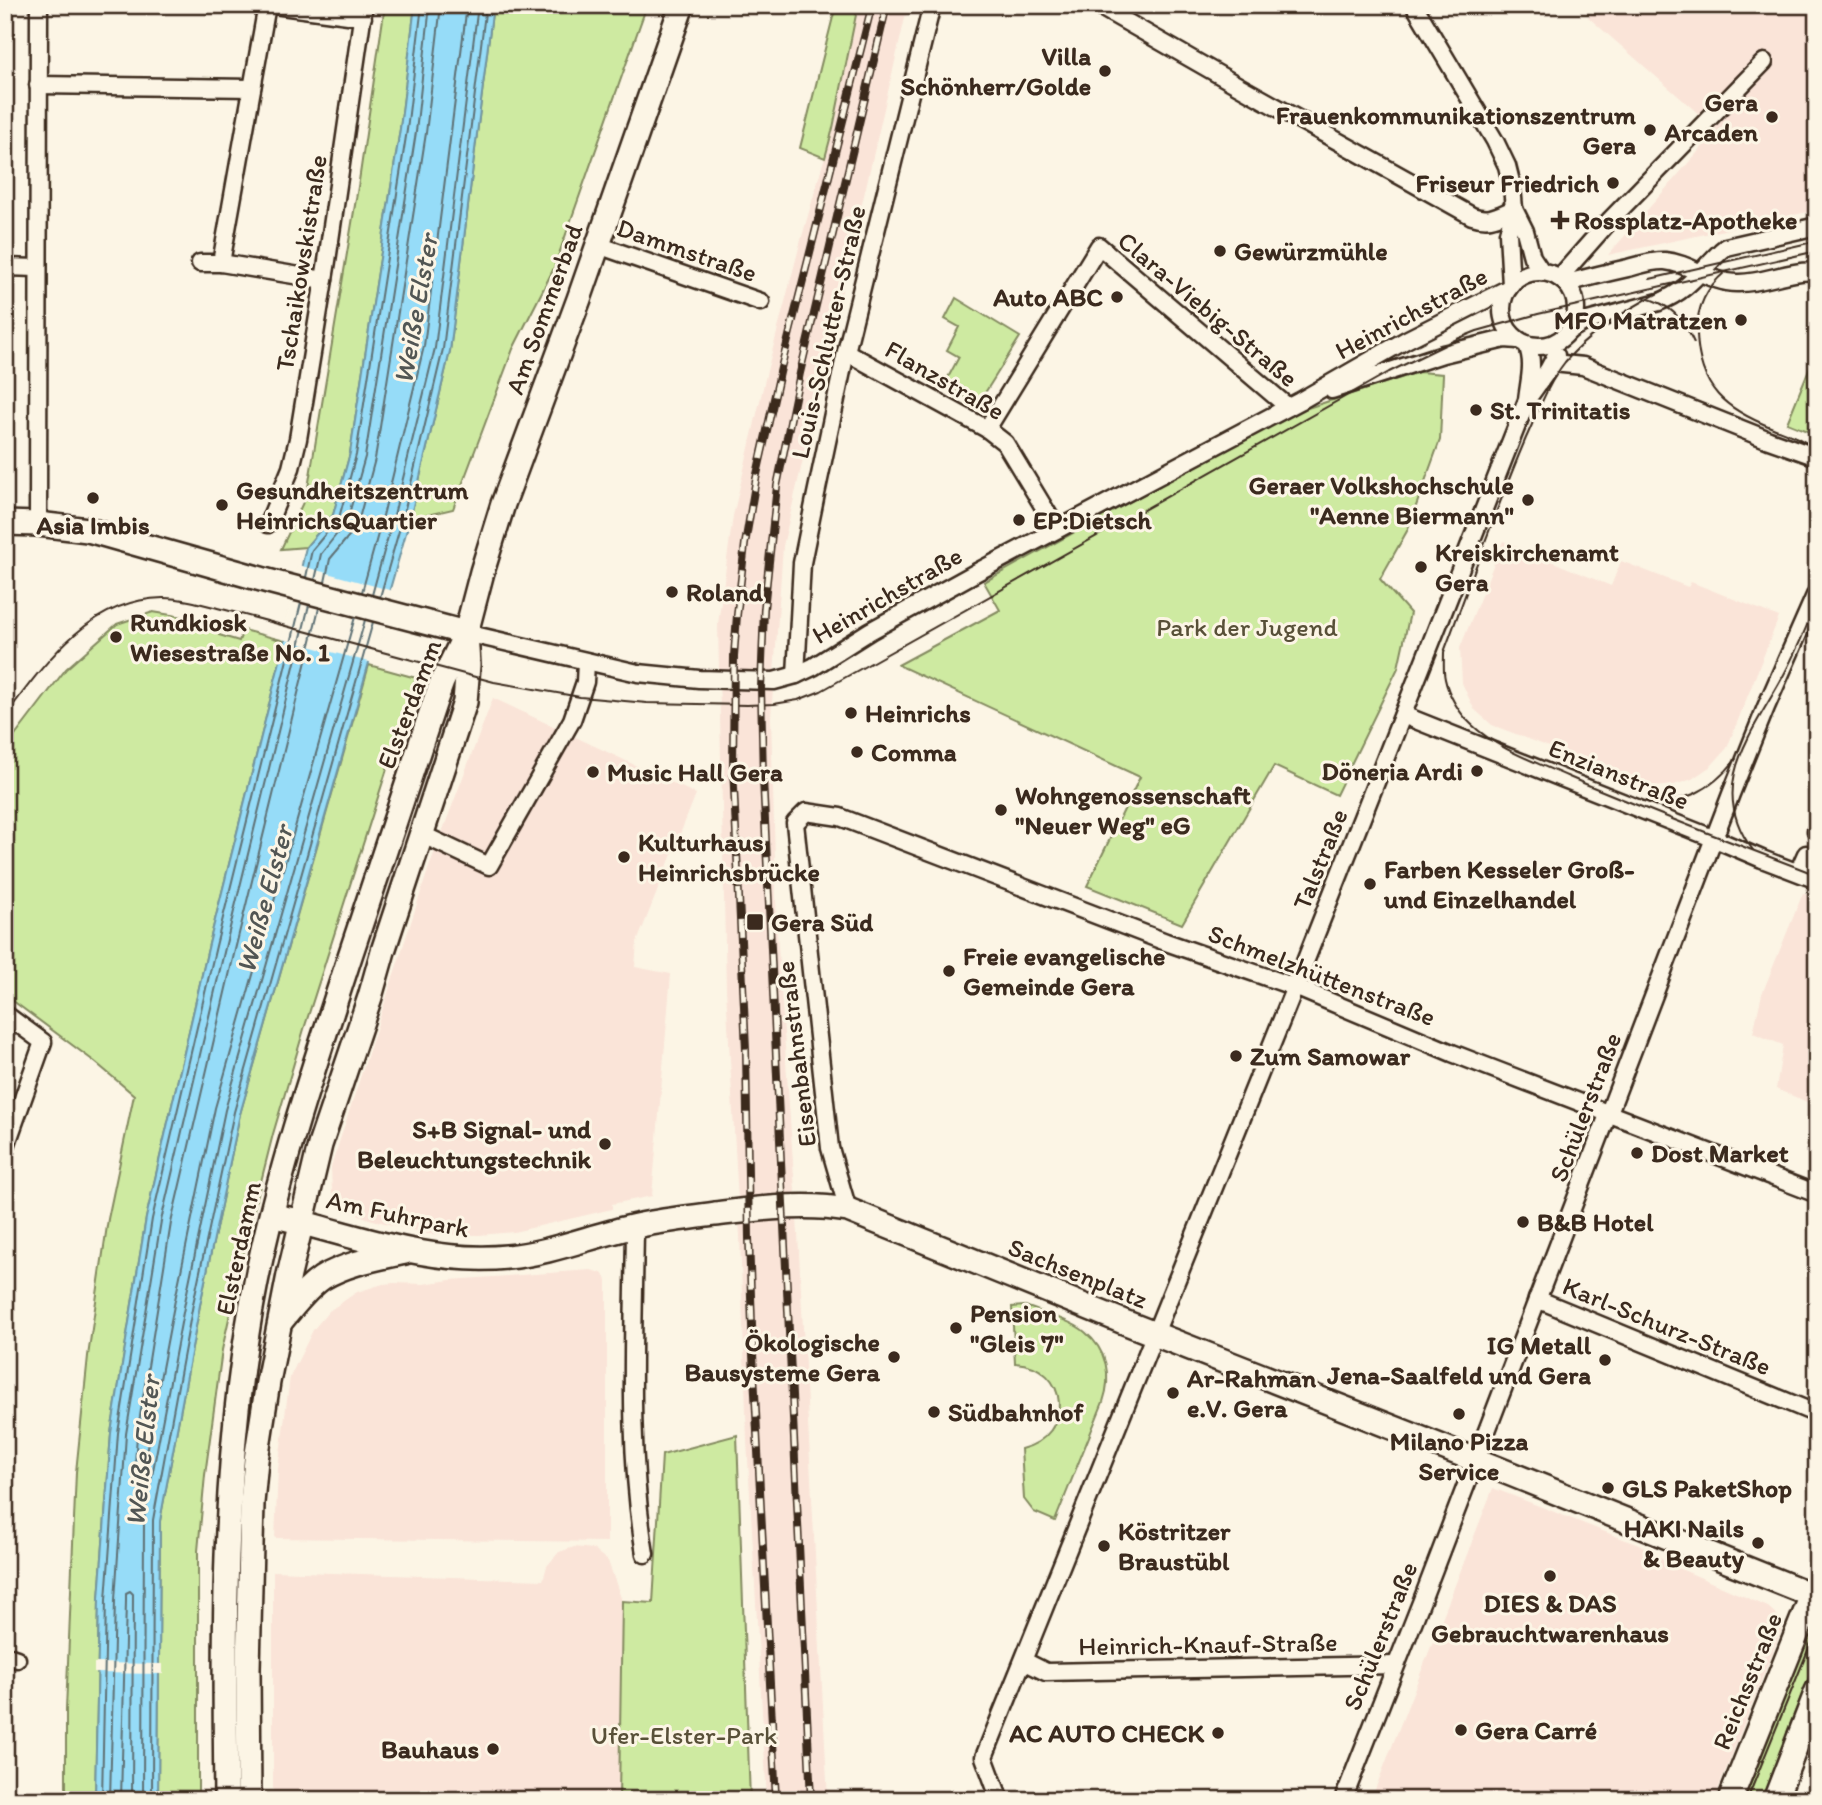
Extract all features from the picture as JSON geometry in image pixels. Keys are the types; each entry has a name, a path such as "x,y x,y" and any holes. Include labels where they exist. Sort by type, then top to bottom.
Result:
{"main road":[{"name":"Am Sommerbad","path":"466,633 503,504 682,5"},
{"path":"5,523 88,530 466,633"},
{"name":"Elsterdamm","path":"249,1800 248,1669 252,1503 268,1382 320,1145 465,702 468,665 466,633"},
{"name":"Elsterdamm","path":"226,1800 229,1500 239,1389 261,1258 288,1154 324,1035 442,682 466,633"},
{"name":"Am Fuhrpark","path":"272,1215 412,1251 476,1258 527,1255 635,1226 736,1212 803,1206 848,1210"},
{"name":"Sachsenplatz","path":"848,1210 1156,1335"},
{"path":"281,1321 323,1278 361,1262 412,1251"},
{"path":"1156,1335 1815,1592"},
{"name":"Reichsstraße","path":"1730,1800 1815,1592"},
{"path":"1775,1800 1816,1696"}],"street":[{"path":"38,524 39,5"},
{"path":"221,263 267,5"},
{"path":"274,5 364,11"},
{"name":"Louis-Schlutter-Straße","path":"796,674 802,563 846,352 932,5"},
{"path":"1097,5 1472,216 1483,220 1514,209"},
{"path":"1414,5 1495,141 1507,166 1514,209 1508,233 1510,287"},
{"name":"Tschaikowskistraße","path":"268,524 291,468 324,279 364,11"},
{"path":"1561,280 1611,219 1764,62"},
{"path":"38,85 252,88"},
{"path":"1514,209 1525,231 1532,257 1542,272"},
{"path":"1817,226 1726,247 1716,256 1699,273 1681,292 1671,298 1584,322 1556,343 1546,346 1522,342 1508,329 1502,314 1504,296 1510,287 1528,274 1542,272 1561,280 1575,281 1648,262 1664,261 1677,264 1699,273 1727,283 1740,284 1808,271 1817,272"},
{"name":"Dammstraße","path":"598,245 761,302"},
{"name":"Clara-Viebig-Straße","path":"987,429 1099,246 1294,404"},
{"path":"200,263 221,263 324,279"},
{"path":"5,267 37,268"},
{"path":"1561,280 1576,302 1576,315 1567,334"},
{"name":"Heinrichstraße","path":"466,633 651,675 774,681 796,674 813,667 870,631 1057,529 1294,404 1406,340 1510,287"},
{"name":"Talstraße","path":"1527,400 1553,363 1567,334"},
{"name":"Heinrichstraße","path":"1294,404 1443,354 1504,339 1522,342"},
{"name":"Talstraße","path":"1156,1335 1527,400 1532,366 1531,355 1522,342"},
{"name":"Flanzstraße","path":"846,352 987,429 1005,443 1057,529"},
{"path":"1553,363 1583,366 1817,457"},
{"name":"Schülerstraße","path":"1343,1800 1766,707 1817,591"},
{"path":"421,834 489,866 572,720 585,682 586,662"},
{"name":"Enzianstraße","path":"1404,715 1817,880"},
{"name":"Schmelzhüttenstraße","path":"806,812 840,817 1166,942 1295,987 1452,1052 1817,1194"},
{"name":"Eisenbahnstraße","path":"806,812 795,823 830,1148 848,1210"},
{"path":"1798,872 1806,854"},
{"path":"5,1014 43,1042 5,1149"},
{"path":"635,1226 633,1437 645,1554"},
{"name":"Karl-Schurz-Straße","path":"1537,1299 1817,1414"},
{"name":"Sachsenplatz","path":"1000,1800 984,1757 1156,1335"},
{"name":"Heinrich-Knauf-Straße","path":"1024,1661 1046,1672 1395,1665"}],"shaded area":[{"path":"858,5 908,5 783,546 771,717 777,932 798,1234 828,1800 767,1800 726,989 718,624 733,516 766,375 833,128"},
{"name":"Gera Arcaden","path":"1598,5 1817,5 1817,210 1608,255 1717,130 1588,17"},
{"path":"1503,541 1611,586 1621,561 1688,587 1691,582 1779,617 1727,748 1711,766 1692,779 1674,785 1654,787 1492,725 1474,709 1462,683 1460,648"},
{"path":"493,698 696,794 637,942 635,967 671,974 652,1196 612,1204 612,1209 514,1232 479,1235 428,1234 369,1219 345,1209 336,1201 332,1192 331,1167 430,864"},
{"path":"1803,893 1817,898 1817,1106 1776,1089 1783,1045 1753,1033 1762,994"},
{"path":"591,1270 602,1273 607,1280 607,1542 275,1538 278,1469 290,1377 313,1330 329,1311 357,1292 383,1284 423,1284"},
{"path":"1493,1488 1654,1551 1667,1563 1768,1607 1778,1616 1781,1631 1714,1800 1371,1800"},
{"path":"574,1547 593,1549 608,1561 622,1601 619,1800 273,1800 273,1571 543,1580 547,1566 559,1552"}],"green space":[{"path":"385,5 415,5 400,129 350,453 333,515 306,547 281,549 307,494"},
{"path":"493,5 647,5 554,268 513,349 453,509 410,519 450,351"},
{"path":"836,5 858,5 825,158 800,148"},
{"path":"956,298 1020,337 978,404 944,385 959,357 947,350 959,327 945,319"},
{"path":"1811,364 1817,365 1817,435 1787,423"},
{"name":"Park der Jugend","path":"1419,372 1443,374 1440,440 1407,531 1380,579 1410,613 1398,668 1336,795 1274,766 1182,924 1087,886 1140,777 898,665 1000,610 984,582 1289,414"},
{"path":"153,612 220,623 219,635 239,641 243,630 285,641 209,944 146,1218 111,1433 99,1599 95,1800 66,1800 66,1710 76,1472 88,1356 108,1219 134,1095 95,1062 5,995 5,749 66,669 117,624"},
{"path":"369,665 416,678 304,1029 248,1233 222,1350 198,1551 198,1800 158,1800 160,1521 200,1305 240,1114"},
{"path":"1025,1306 1080,1328 1098,1347 1106,1364 1107,1383 1103,1402 1055,1521 1034,1512 1024,1499 1021,1449 1039,1442 1051,1430 1057,1417 1059,1402 1055,1388 1047,1376 1033,1367 1015,1363 1012,1307"},
{"name":"Ufer-Elster-Park","path":"737,1435 750,1800 619,1800 622,1601 653,1603 662,1455"},
{"path":"1815,1618 1812,1629 1817,1632 1817,1657 1787,1732 1784,1760 1768,1800 1735,1800"}],"water":[{"name":"Weiße Elster","path":"415,5 493,5 450,351 410,519 240,1114 200,1305 160,1521 158,1800 95,1800 99,1599 111,1433 146,1218 209,944 306,547 333,515 350,453 400,129"}],"pier":[{"path":"298,565 393,591 373,663 282,639"},
{"path":"94,1663 163,1664 163,1674 94,1673"}],"tram line":[{"path":"1650,279 1817,241"},
{"path":"5,716 53,656 91,622 113,609 137,601 163,598 203,604 494,682 580,697 647,703 747,705 798,700 821,691 1389,372 1457,339 1538,314 1817,251"},
{"path":"1725,272 1712,285 1698,316 1699,353 1709,383 1728,404 1741,413 1817,450"},
{"path":"1664,290 1598,331 1575,351 1553,380 1515,464 1444,652 1446,685 1467,720 1505,748 1631,803 1817,875"},
{"path":"1645,298 1662,304 1675,314 1694,343"},
{"path":"1753,850 1739,827 1733,806 1733,784 1738,763 1746,742 1791,661 1817,602"},
{"path":"1642,801 1670,801 1695,794 1717,780 1736,759"},
{"path":"1747,1800 1817,1628"}],"railway":[{"path":"776,1800 753,1354 746,1050 733,766 734,656 745,544 756,479 781,368 872,5"},
{"path":"811,1800 763,778 761,688 764,609 777,486 800,373 887,5"}],"place":[{"name":"Villa Schönherr/Golde","path":"1105,71"},
{"name":"Gera Arcaden","path":"1772,117"},
{"name":"Frauenkommunikationszentrum Gera","path":"1650,130"},
{"name":"Friseur Friedrich","path":"1613,183"},
{"name":"Rossplatz-Apotheke","path":"1560,220"},
{"name":"Gewürzmühle","path":"1220,251"},
{"name":"Auto ABC","path":"1117,297"},
{"name":"MFO Matratzen","path":"1741,320"},
{"name":"St. Trinitatis","path":"1476,410"},
{"name":"Asia Imbis","path":"93,498"},
{"name":"Geraer Volkshochschule \"Aenne Biermann\"","path":"1528,500"},
{"name":"Gesundheitszentrum HeinrichsQuartier","path":"222,505"},
{"name":"EP:Dietsch","path":"1019,520"},
{"name":"Kreiskirchenamt Gera","path":"1421,567"},
{"name":"Roland","path":"672,592"},
{"name":"Rundkiosk Wiesestraße No. 1","path":"116,637"},
{"name":"Heinrichs","path":"851,713"},
{"name":"Comma","path":"857,752"},
{"name":"Döneria Ardi","path":"1477,771"},
{"name":"Music Hall Gera","path":"593,772"},
{"name":"Wohngenossenschaft \"Neuer Weg\" eG","path":"1001,810"},
{"name":"Kulturhaus Heinrichsbrücke","path":"624,857"},
{"name":"Farben Kesseler Groß- und Einzelhandel","path":"1370,884"},
{"name":"Gera Süd","path":"755,922"},
{"name":"Freie evangelische Gemeinde Gera","path":"949,971"},
{"name":"Zum Samowar","path":"1236,1056"},
{"name":"S+B Signal- und Beleuchtungstechnik","path":"605,1144"},
{"name":"Dost Market","path":"1637,1153"},
{"name":"B&B Hotel","path":"1523,1222"},
{"name":"Pension \"Gleis 7\"","path":"956,1328"},
{"name":"Ökologische Bausysteme Gera","path":"894,1357"},
{"name":"IG Metall Jena-Saalfeld und Gera","path":"1605,1360"},
{"name":"Ar-Rahman e.V. Gera","path":"1173,1393"},
{"name":"Südbahnhof","path":"934,1412"},
{"name":"Milano Pizza Service","path":"1459,1414"},
{"name":"GLS PaketShop","path":"1608,1488"},
{"name":"HAKI Nails & Beauty","path":"1758,1543"},
{"name":"Köstritzer Braustübl","path":"1104,1546"},
{"name":"DIES & DAS Gebrauchtwarenhaus","path":"1550,1576"},
{"name":"Gera Carré","path":"1461,1730"},
{"name":"AC AUTO CHECK","path":"1218,1733"},
{"name":"Bauhaus","path":"493,1749"}]}
